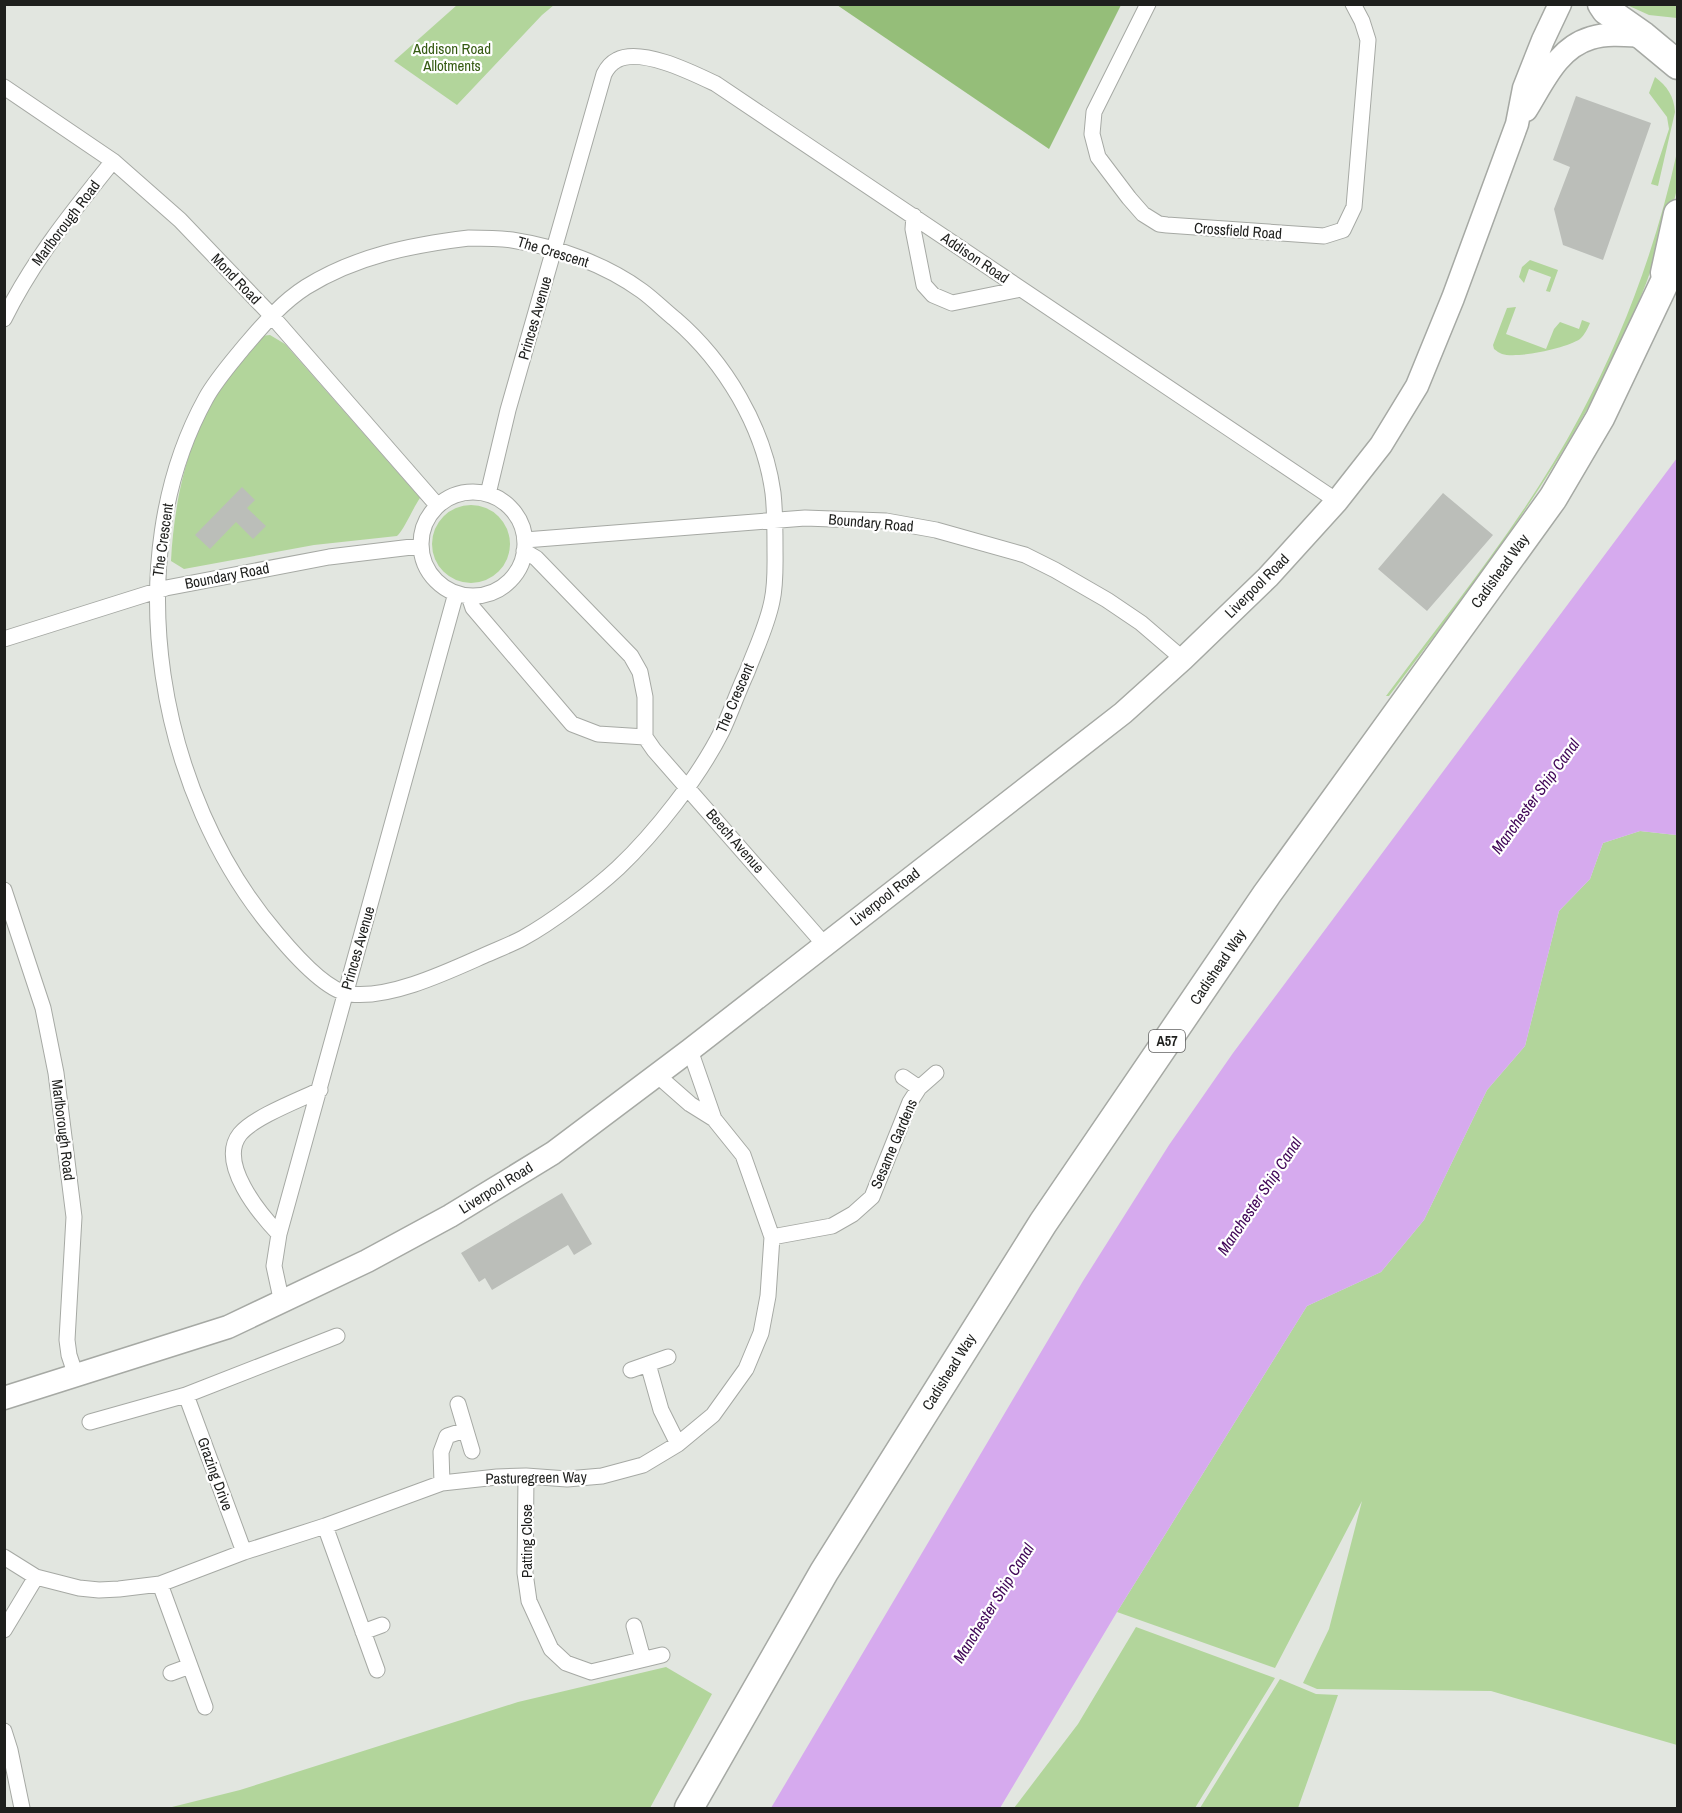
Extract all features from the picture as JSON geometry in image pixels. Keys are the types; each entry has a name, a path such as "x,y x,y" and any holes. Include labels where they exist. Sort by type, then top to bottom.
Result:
{"highway":[{"path":"1602,4 1606,10 1643,36 1677,65"},
{"path":"1643,36 1677,36"},
{"name":"Cadishead Way","path":"1662,287 1677,214"},
{"name":"Cadishead Way","path":"689,1809 824,1572 1043,1223 1268,894 1553,498 1600,418 1677,254"}],"main road":[{"name":"Liverpool Road","path":"4,1398 228,1327 282,1303 450,1216 553,1153 690,1050 1122,713 1183,660 1268,577 1337,501 1381,445 1418,386 1517,124 1524,88 1560,4"},
{"name":"Liverpool Road","path":"1517,124 1563,54 1591,38 1614,35 1643,36"}],"street":[{"name":"Crossfield Road","path":"1149,4 1094,112 1092,134 1098,157 1104,165 1143,213 1159,224 1324,236 1343,230 1354,207 1368,40 1353,4"},
{"name":"Addison Road","path":"604,74 610,64 618,59 640,57 690,72 716,84 1337,501"},
{"name":"Princes Avenue","path":"488,494 508,410 604,74"},
{"name":"Mond Road","path":"4,87 113,161 180,220 271,315 437,505"},
{"name":"Marlborough Road","path":"4,318 13,285 113,161"},
{"path":"914,216 913,229 924,285 933,295 952,303 1021,289"},
{"name":"The Crescent","path":"469,238 510,239 555,249 593,264 641,290 684,327 715,360 742,401 765,457 772,491 775,521 775,579 766,625 721,733 687,786 656,828 616,870 570,906 523,938 425,981 375,993 345,994 305,967 263,918 229,866 185,769 172,723 162,669 157,590 166,511 179,458 209,393 230,364 271,315 305,288 373,255 401,248 469,238"},
{"path":"470,492 488,494 506,504 519,520 524,545 518,569 506,584 488,593 463,594 438,583 426,566 420,546 424,524 437,505 452,496 470,492"},
{"name":"Boundary Road","path":"524,545 805,518 886,521 936,530 1025,555 1107,600 1141,623 1183,660"},
{"path":"463,594 572,724 598,734 645,737 645,697 640,672 631,656 524,545"},
{"name":"Boundary Road","path":"4,639 157,590 329,557 420,546"},
{"name":"Princes Avenue","path":"282,1303 274,1266 279,1234 345,994 463,594"},
{"name":"Beech Avenue","path":"645,737 824,944"},
{"name":"Marlborough Road","path":"4,890 43,1008 56,1073 74,1217 67,1340 76,1376"},
{"name":"Pasturegreen Way","path":"690,1050 714,1119"},
{"name":"Sesame Gardens","path":"772,1237 832,1226 853,1214 872,1197 910,1102 919,1088 936,1073"},
{"name":"Pasturegreen Way","path":"4,1557 36,1577 99,1590 119,1590 160,1584 244,1552 325,1526 442,1483 497,1477 526,1476 567,1479 602,1476 643,1465 678,1444 713,1415 746,1369 761,1333 768,1296 772,1237 743,1155 714,1119 690,1104 657,1075"},
{"name":"Sesame Gardens","path":"903,1077 919,1088"},
{"path":"279,1234 247,1193 236,1169 236,1145 239,1136 252,1123 320,1090"},
{"path":"90,1422 186,1395 337,1336"},
{"path":"631,1370 668,1357"},
{"path":"648,1364 661,1410 678,1444"},
{"name":"Grazing Drive","path":"186,1395 244,1552"},
{"path":"458,1404 472,1451"},
{"path":"442,1483 441,1452 447,1436 465,1430"},
{"name":"Patting Close","path":"526,1476 525,1573 530,1601 551,1649 565,1670 591,1672 662,1655"},
{"path":"325,1526 377,1670"},
{"path":"4,1630 36,1577"},
{"path":"160,1584 205,1707"},
{"path":"363,1632 382,1625"},
{"path":"634,1626 643,1659"},
{"path":"171,1672 190,1666"},
{"path":"4,1731 22,1809"}],"green space":[{"path":"1121,4 1049,149 837,5"},
{"name":"Addison Road Allotments","path":"457,5 554,5 457,105 394,61"},
{"path":"1627,5 1677,5 1677,18 1649,15"},
{"path":"1655,77 1669,92 1675,112 1658,186 1651,184 1669,129 1667,117 1649,93"},
{"path":"1677,152 1677,189 1666,228 1629,326 1601,383 1571,438 1502,544 1389,696 1386,696 1513,525 1580,416 1625,321 1660,221"},
{"path":"1530,260 1558,270 1550,292 1546,291 1551,277 1529,269 1524,283 1519,277 1522,267"},
{"path":"1516,307 1506,334 1546,349 1554,329 1560,322 1579,329 1582,320 1590,323 1580,339 1564,346 1530,354 1502,354 1494,349 1493,345 1507,308"},
{"path":"270,335 285,344 420,498 397,536 314,545 184,569 171,561 180,491 192,445 210,402 222,382 261,336"},
{"path":"471,505 486,508 498,517 507,529 510,544 507,559 498,571 486,580 471,583 456,580 444,571 435,559 432,544 435,529 444,517 456,508"},
{"path":"1640,831 1676,835 1677,833 1677,1745 1491,1691 1317,1689 1303,1683 1329,1629 1362,1501 1275,1668 1117,1612 1307,1306 1381,1272 1424,1220 1487,1090 1525,1046 1559,911 1590,879 1603,843"},
{"path":"1136,1627 1275,1678 1195,1808 1014,1808 1078,1724"},
{"path":"666,1667 712,1694 650,1808 168,1808 240,1790 518,1702"},
{"path":"1280,1679 1316,1694 1338,1695 1298,1808 1200,1808"}],"water":[{"name":"Manchester Ship Canal","path":"1677,458 1677,833 1676,835 1640,831 1603,843 1590,879 1559,911 1525,1046 1487,1090 1424,1220 1381,1272 1307,1306 1117,1612 1000,1808 771,1808 1083,1281 1169,1145 1233,1053"}],"building":[{"path":"1576,96 1651,123 1603,260 1563,245 1554,209 1570,167 1553,160"},
{"path":"242,487 255,500 247,508 266,526 253,539 236,522 210,549 195,535"},
{"path":"1443,493 1493,535 1427,611 1378,569"},
{"path":"562,1193 592,1244 574,1255 568,1245 492,1290 485,1278 479,1282 461,1253"}]}
